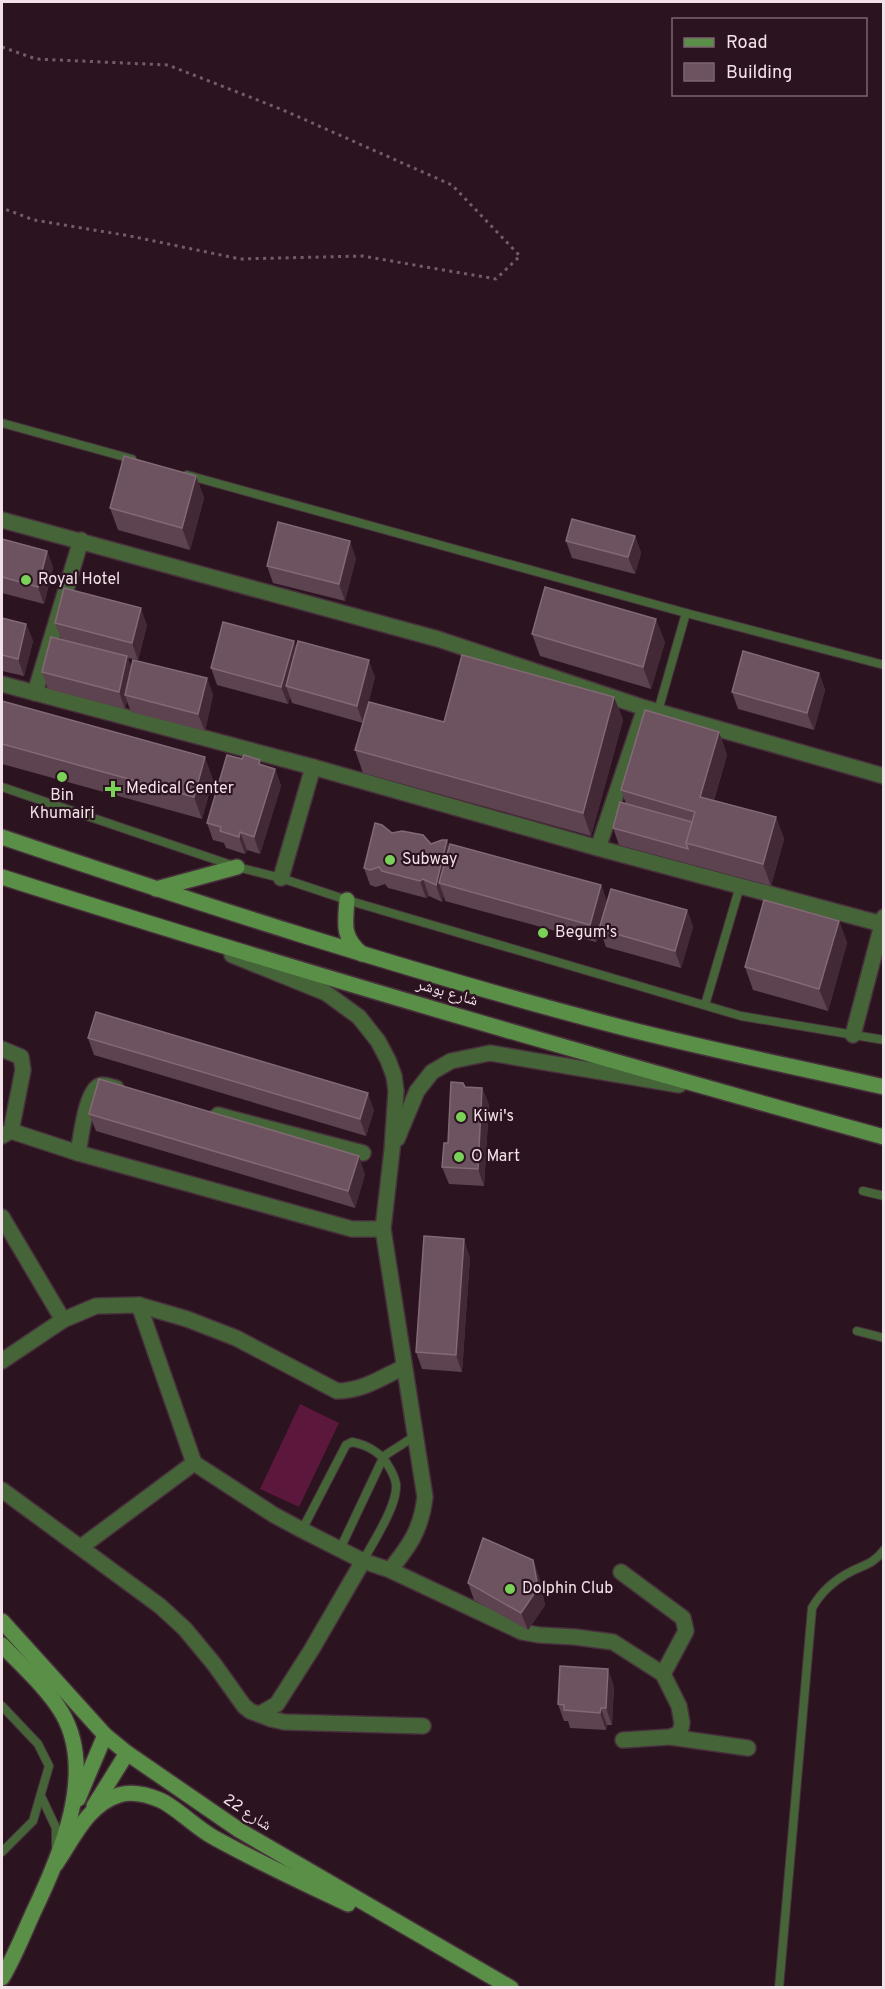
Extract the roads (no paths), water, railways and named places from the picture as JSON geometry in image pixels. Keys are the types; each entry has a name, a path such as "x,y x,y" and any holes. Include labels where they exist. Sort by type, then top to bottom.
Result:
{"main road":[{"name":"شارع بوشر","path":"2,837 155,889 362,954 611,1024 884,1087"},
{"path":"155,889 237,867"},
{"name":"شارع بوشر","path":"2,877 185,936 726,1094 884,1137"},
{"path":"347,900 346,935 362,954"},
{"name":"شارع 22","path":"2,1621 105,1735 127,1753 239,1830 511,1988"},
{"path":"2,1645 54,1700 70,1732 76,1752 76,1770 68,1823"},
{"path":"56,1864 68,1823 105,1735"},
{"path":"2,1978 56,1864 127,1753"},
{"path":"88,1816 103,1802 122,1794 141,1795 162,1801 211,1836 304,1884 427,1939"}],"street":[{"path":"2,520 438,639 651,709 884,776"},
{"path":"34,693 81,540"},
{"path":"2,684 313,767 598,848 740,886 883,920 853,1035"},
{"path":"598,848 651,709"},
{"path":"281,878 313,767"},
{"path":"185,936 326,993 359,1017 378,1041 394,1076 396,1091 392,1150 383,1229 425,1497 419,1529 390,1570"},
{"path":"2,1049 21,1057 23,1070 6,1134 352,1229 383,1229"},
{"path":"392,1150 417,1091 432,1071 451,1061 490,1053 726,1094"},
{"path":"78,1153 90,1095 96,1087 102,1085 125,1091"},
{"path":"204,1112 363,1153"},
{"path":"2,1217 63,1320"},
{"path":"2,1361 63,1320 96,1306 139,1305 187,1319 236,1338 337,1391 353,1391 367,1386 404,1367"},
{"path":"139,1305 194,1463 274,1515 302,1530 363,1561 390,1570 522,1632 613,1642 663,1674 679,1706 682,1723 680,1733 670,1737"},
{"path":"81,1547 194,1463"},
{"path":"2,1490 81,1547 185,1629 250,1711 284,1722 423,1726"},
{"path":"260,1714 277,1704 363,1561"},
{"path":"621,1572 683,1618 686,1631 663,1674"},
{"path":"623,1740 670,1737 748,1748"}],"lane":[{"path":"2,423 138,461"},
{"path":"183,474 686,613 884,665"},
{"path":"651,709 686,613"},
{"path":"2,787 237,867 281,878 347,900 741,1016 884,1040"},
{"path":"705,1005 740,886"},
{"path":"863,1191 884,1196"},
{"path":"857,1331 884,1338"},
{"path":"340,1549 384,1456 415,1436"},
{"path":"302,1530 346,1445 352,1442 360,1444 384,1456 394,1476 396,1486 393,1501 363,1561"},
{"path":"779,1988 812,1608 829,1586 850,1572 874,1562 884,1550"},
{"path":"2,1706 38,1744 49,1766 33,1821 2,1852"},
{"path":"41,1796 56,1828 56,1864"}],"place":[{"name":"Royal Hotel","path":"26,580"},
{"name":"Bin Khumairi","path":"62,777"},
{"name":"Medical Center","path":"113,789"},
{"name":"Subway","path":"390,860"},
{"name":"Begum's","path":"543,933"},
{"name":"Kiwi's","path":"461,1117"},
{"name":"O Mart","path":"459,1157"},
{"name":"Dolphin Club","path":"510,1589"}]}
